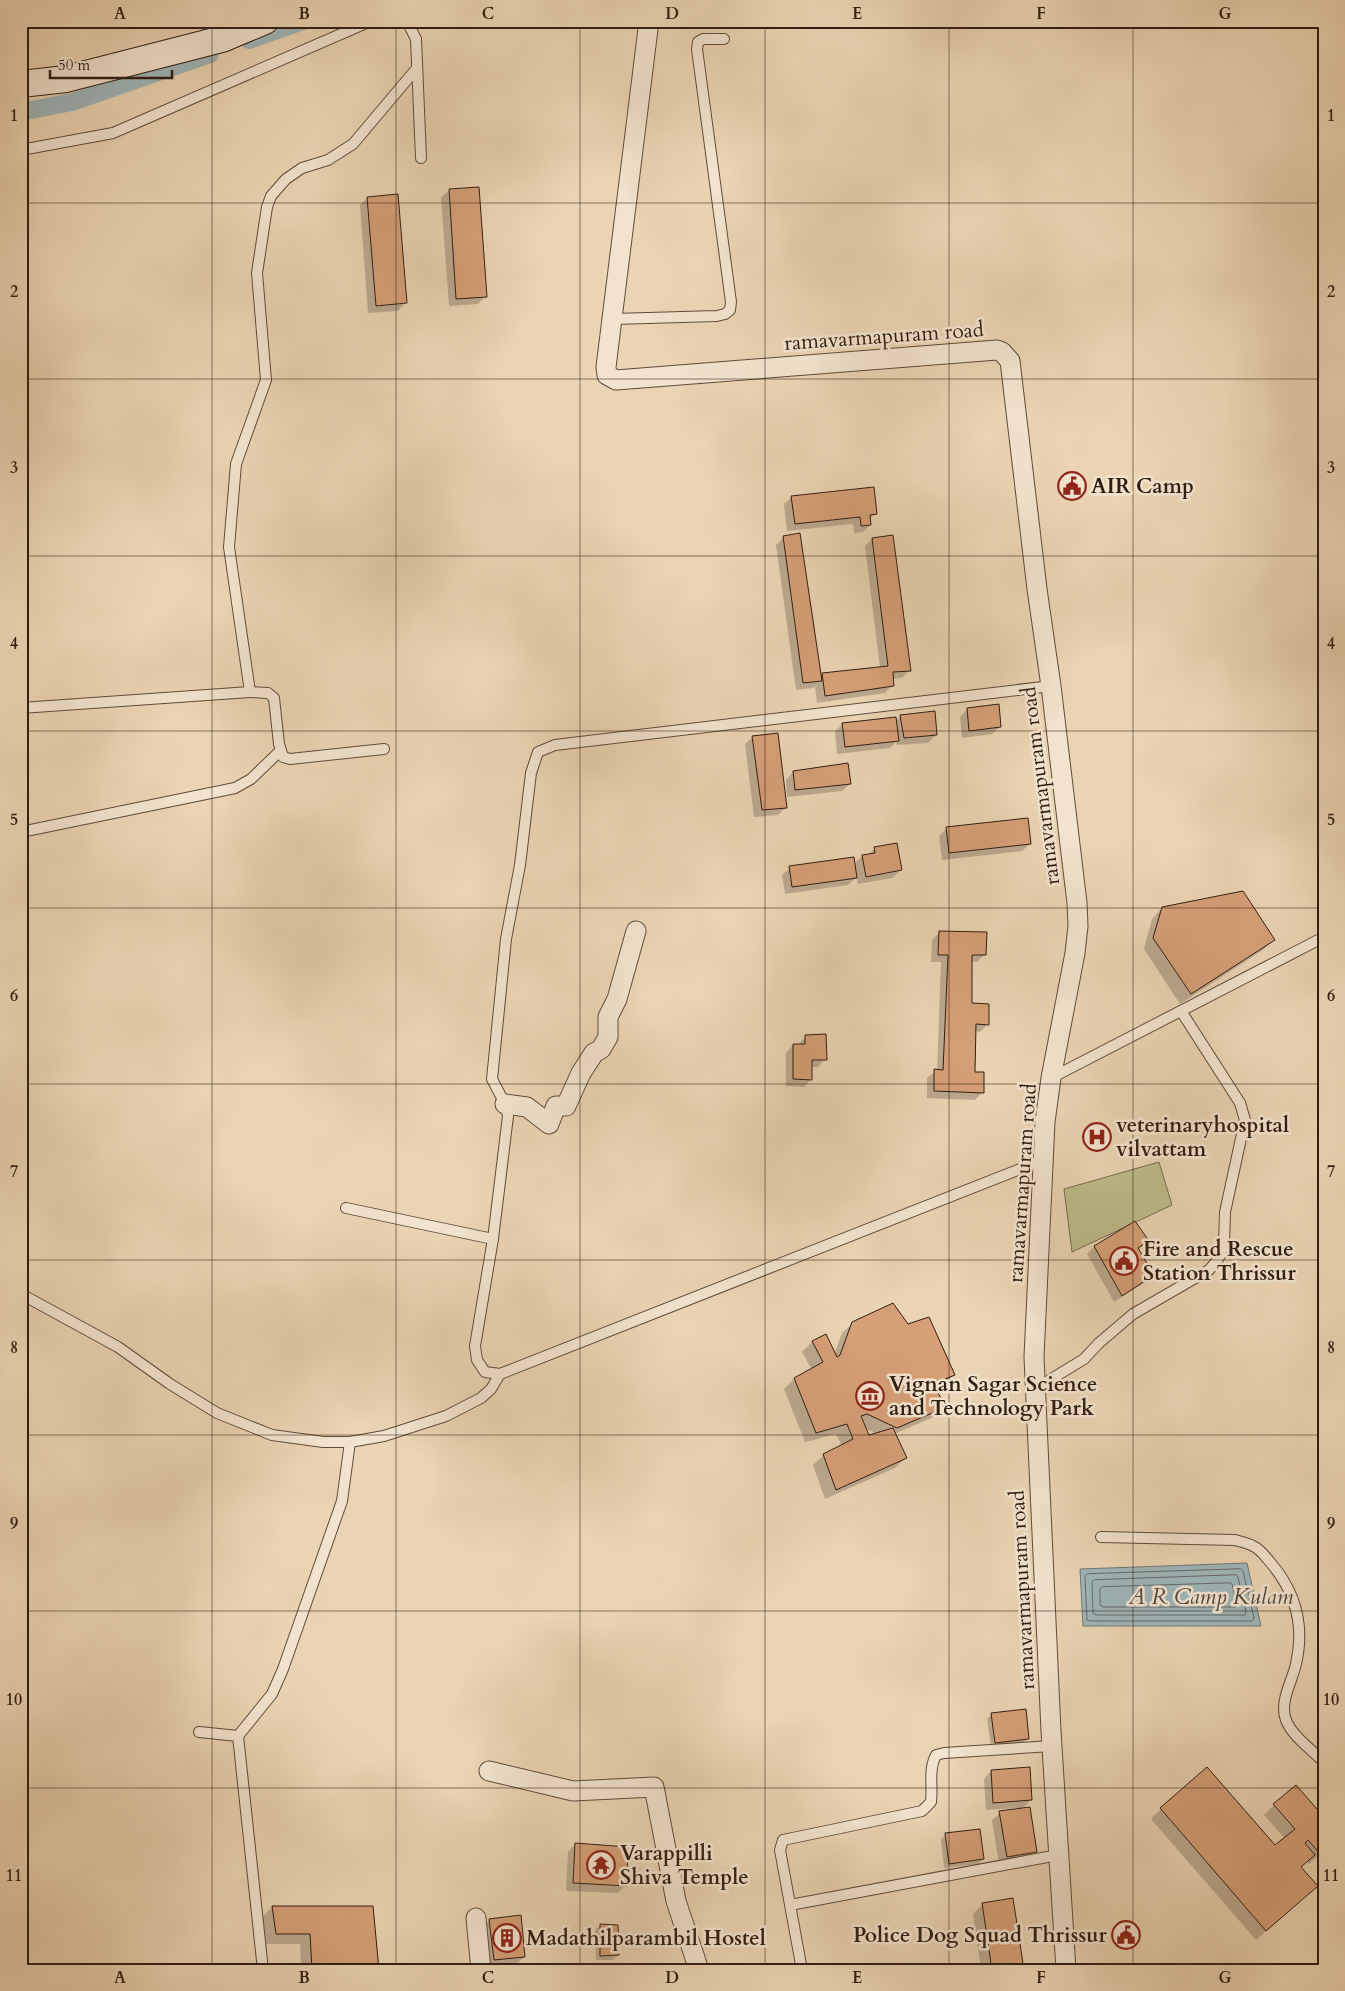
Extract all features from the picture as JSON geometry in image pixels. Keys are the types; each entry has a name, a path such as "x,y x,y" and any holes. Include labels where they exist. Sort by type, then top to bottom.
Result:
{"street":[{"path":"21,84 66,79 220,30 265,21"},
{"name":"ramavarmapuram road","path":"648,21 606,367 607,375 616,380 996,350 1002,352 1010,361 1037,589 1051,686 1077,903 1078,926 1075,953 1051,1078 1045,1122 1034,1357 1052,1746 1066,1970"},
{"path":"505,1104 527,1107 549,1124 556,1106 566,1106 581,1073 594,1053 601,1049 608,1038 608,1017 617,999 636,931"},
{"path":"488,1771 573,1791 654,1787 676,1901 699,1970"},
{"path":"476,1918 481,1970"}],"lane":[{"path":"21,150 121,130 371,21"},
{"path":"408,21 416,39 421,158"},
{"path":"612,319 717,316 725,314 730,310 731,302 697,49 698,42 703,39 724,39"},
{"path":"250,692 229,547 236,464 266,380 257,273 267,207 272,196 286,179 302,168 328,160 353,144 417,68"},
{"path":"1044,1160 500,1374 485,1372 477,1360 475,1346 493,1239 508,1116 505,1104 492,1079 506,939 520,865 531,772 534,758 538,752 555,745 1051,686"},
{"path":"21,708 250,692 268,693 274,698 280,751 283,756 290,759 384,749"},
{"path":"21,832 235,788 251,778 280,751"},
{"path":"1051,1078 1324,937"},
{"path":"1035,1389 1084,1359 1099,1343 1133,1314 1209,1270 1221,1254 1224,1244 1225,1212 1245,1120 1244,1112 1181,1012"},
{"path":"346,1208 493,1239"},
{"path":"21,1294 118,1348 170,1384 217,1413 272,1434 323,1442 350,1442 384,1436 446,1416 481,1398 491,1389 500,1374"},
{"path":"263,1970 238,1736 272,1694 283,1669 342,1501 350,1442"},
{"path":"1101,1537 1235,1540 1253,1546 1262,1553 1282,1576 1293,1596 1298,1617 1296,1664 1285,1699 1284,1710 1286,1720 1292,1730 1324,1762"},
{"path":"199,1732 238,1736"},
{"path":"802,1970 780,1850 784,1840 922,1811 931,1802 931,1771 936,1755 1052,1746"},
{"path":"790,1905 1058,1855"}],"shaded area":[{"path":"1159,1162 1172,1205 1072,1252 1064,1189"}],"water":[{"name":"A R Camp Kulam","path":"1247,1563 1261,1626 1083,1626 1080,1569"}],"building":[{"path":"479,187 487,297 456,299 449,189"},
{"path":"398,194 407,303 376,306 367,197"},
{"path":"874,487 877,514 870,515 871,525 861,526 860,517 795,524 791,496"},
{"path":"800,533 822,681 803,683 783,536"},
{"path":"893,535 911,671 893,672 894,686 825,696 822,673 888,666 872,538"},
{"path":"999,704 1001,727 969,731 967,708"},
{"path":"935,711 937,735 904,738 900,715"},
{"path":"896,717 899,741 845,747 842,723"},
{"path":"778,733 787,808 762,810 752,736"},
{"path":"848,763 851,784 795,790 793,771"},
{"path":"1028,818 1031,844 949,853 946,827"},
{"path":"897,843 902,870 866,877 862,855 875,853 874,847"},
{"path":"854,857 857,878 792,887 789,866"},
{"path":"1243,891 1275,940 1191,994 1153,938 1162,907"},
{"path":"939,931 987,932 986,955 972,955 972,1003 989,1004 989,1025 976,1024 975,1072 984,1072 984,1093 934,1091 934,1069 943,1070 948,955 938,955"},
{"path":"826,1034 827,1060 812,1060 812,1080 793,1079 793,1044 805,1044 805,1035"},
{"name":"Fire and Rescue Station Thrissur","path":"1135,1221 1149,1241 1138,1248 1154,1275 1122,1296 1094,1246"},
{"name":"Vignan Sagar Science and Technology Park","path":"893,1303 908,1324 929,1317 955,1375 933,1384 946,1407 897,1428 867,1414 861,1416 869,1435 893,1428 907,1458 836,1490 823,1454 853,1439 847,1424 816,1433 794,1378 823,1362 812,1341 826,1334 837,1357 840,1355 852,1322"},
{"path":"1026,1709 1029,1739 995,1743 991,1713"},
{"path":"1030,1767 1032,1800 993,1803 991,1770"},
{"path":"1207,1767 1275,1845 1295,1829 1273,1804 1296,1785 1324,1817 1324,1851 1320,1854 1308,1840 1305,1843 1315,1855 1301,1867 1318,1886 1266,1931 1160,1808"},
{"path":"1030,1807 1037,1852 1007,1857 999,1811"},
{"path":"980,1829 984,1859 949,1864 945,1833"},
{"name":"Varappilli Shiva Temple","path":"575,1843 628,1847 627,1886 573,1883"},
{"path":"1013,1898 1024,1970 992,1970 982,1903"},
{"path":"272,1906 373,1906 379,1970 312,1970 310,1934 276,1934"},
{"name":"Madathilparambil Hostel","path":"521,1915 525,1957 494,1960 489,1919"},
{"path":"600,1924 618,1925 619,1955 600,1956"}],"waterway":[{"path":"249,40 303,21"},
{"path":"21,112 72,102 210,54"}],"place":[{"name":"AIR Camp","path":"1072,486"},
{"name":"veterinaryhospital vilvattam","path":"1097,1137"},
{"name":"Fire and Rescue Station Thrissur","path":"1124,1261"},
{"name":"Vignan Sagar Science and Technology Park","path":"870,1396"},
{"name":"Varappilli Shiva Temple","path":"601,1865"},
{"name":"Police Dog Squad Thrissur","path":"1126,1935"},
{"name":"Madathilparambil Hostel","path":"507,1938"}]}
